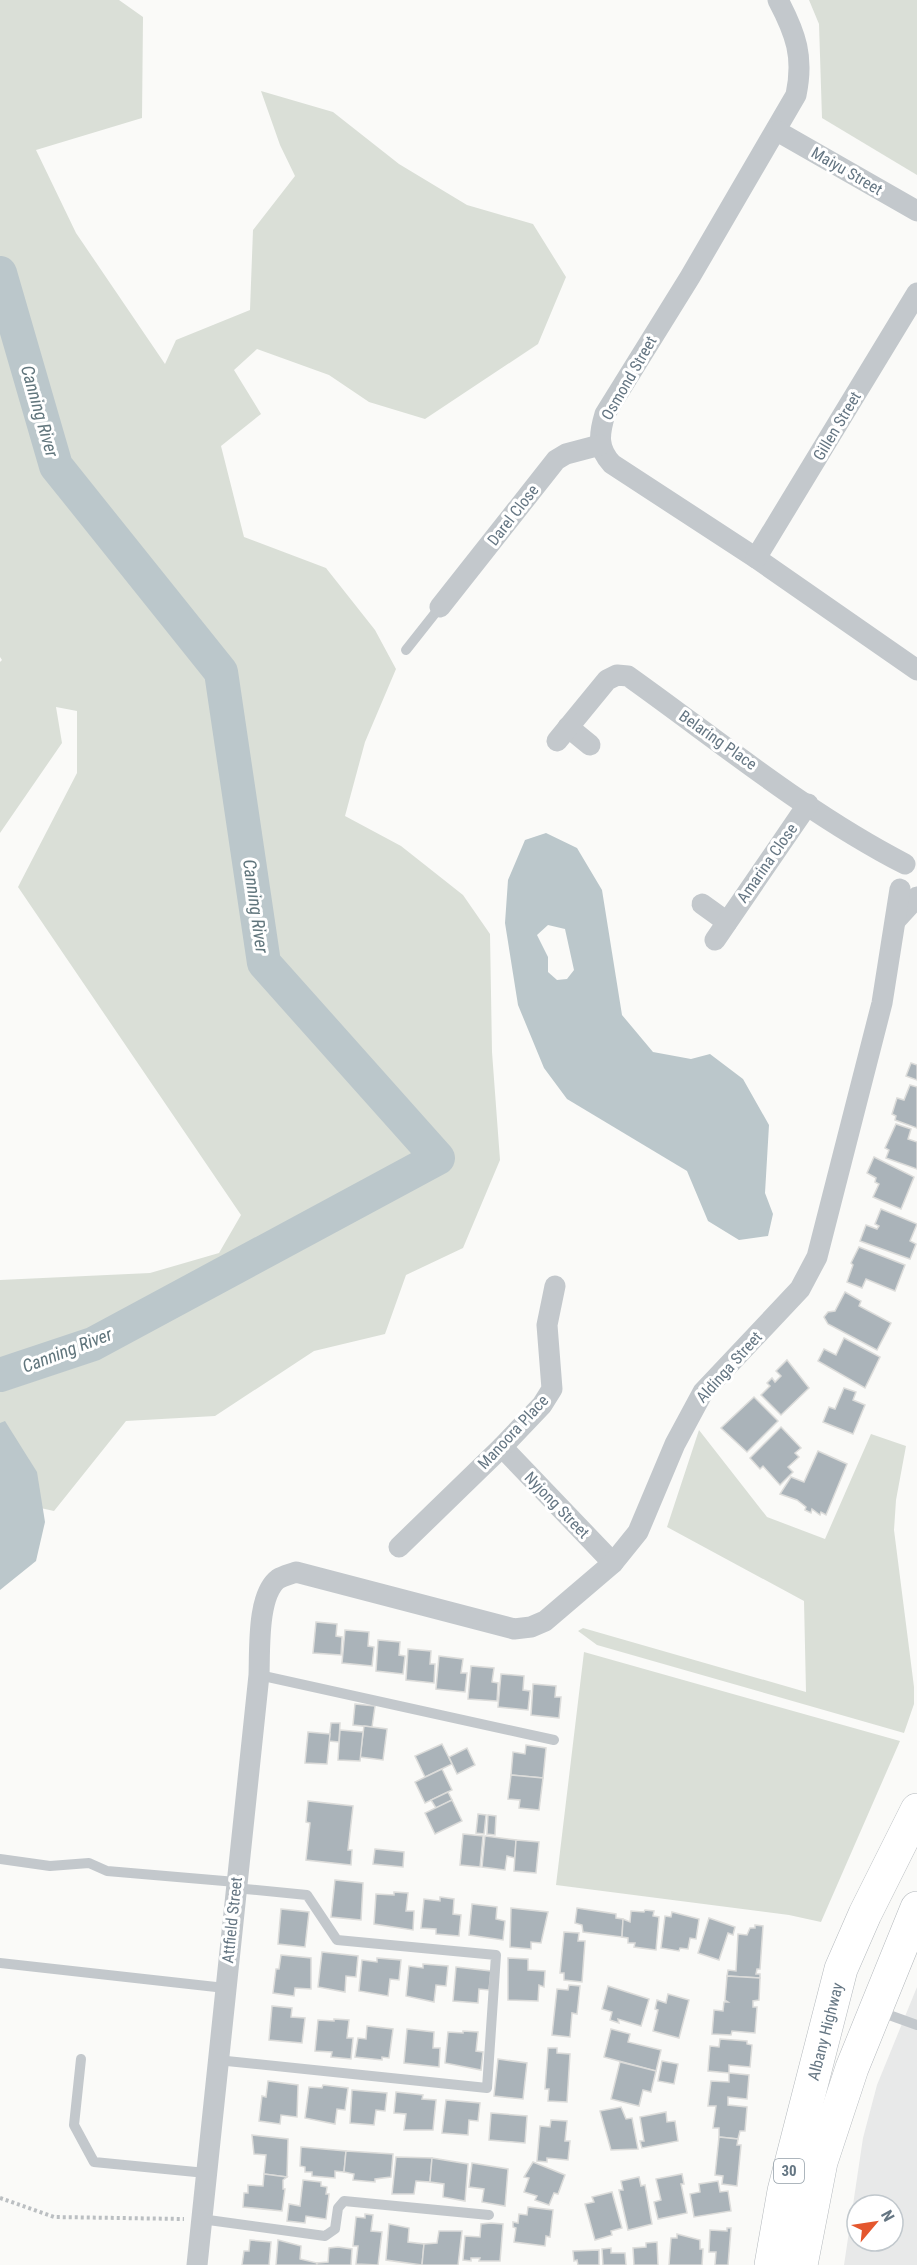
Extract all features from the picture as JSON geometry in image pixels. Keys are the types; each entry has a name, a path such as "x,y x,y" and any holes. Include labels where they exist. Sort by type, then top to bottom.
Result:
{"highway":[{"name":"Albany Highway","path":"771,2265 784,2192 841,1969 864,1914 917,1810"},
{"name":"Albany Highway","path":"801,2265 821,2162 874,2010 917,1908"}],"street":[{"name":"Osmond Street","path":"600,445 599,432 604,414 777,131 796,95 801,72 798,47 778,0"},
{"name":"Maiyu Street","path":"777,131 917,212"},
{"name":"Gillen Street","path":"756,558 917,293"},
{"path":"600,445 612,464 756,558 917,670"},
{"name":"Darel Close","path":"440,607 556,460 566,454 600,445"},
{"name":"Belaring Place","path":"590,745 562,734 607,680 617,675 628,676 808,804 878,850 910,875"},
{"name":"Amarina Close","path":"715,940 808,804"},
{"name":"Aldinga Street","path":"278,1579 296,1572 514,1629 531,1627 552,1616 612,1563 638,1532 675,1444 703,1392 790,1303 801,1289 817,1257 882,1003 896,920 910,875"},
{"path":"702,904 727,922"},
{"name":"Manoora Place","path":"399,1547 502,1447 542,1405 552,1389 547,1325 555,1286"},
{"name":"Nyjong Street","path":"502,1447 612,1563"},
{"name":"Attfield Street","path":"197,2265 235,1885 259,1675 263,1610 268,1591 278,1579"}],"lane":[{"path":"406,650 440,607"},
{"path":"259,1675 554,1740"},
{"path":"0,1859 50,1866 89,1863 107,1871 307,1895 337,1940 496,1955 487,2088 217,2060"},
{"path":"0,1963 225,1988"},
{"path":"874,2010 917,2025"},
{"path":"81,2059 74,2125 94,2162 206,2173"},
{"path":"201,2219 325,2236 335,2229 338,2208 344,2201 489,2215"}],"path":[{"path":"0,2198 54,2217 201,2219"}],"shaded area":[{"path":"0,0 119,0 143,17 142,118 36,150 76,233 165,364 176,340 250,310 253,230 295,176 280,145 261,91 333,112 399,164 467,205 533,224 566,277 538,344 425,419 369,402 329,375 257,349 234,370 261,414 221,446 244,537 326,568 375,630 396,669 365,742 345,816 401,846 463,895 490,934 492,1052 500,1160 463,1248 406,1275 385,1334 314,1351 215,1416 126,1421 54,1511 0,1499 0,1280 150,1273 219,1253 241,1215 18,887 77,773 77,711 56,707 62,743 0,833 0,662 2,660 0,657"},
{"path":"809,0 917,0 917,175 822,118 819,24"},
{"path":"546,833 577,848 602,890 622,1015 653,1052 691,1059 710,1054 743,1079 769,1125 765,1193 773,1214 768,1236 739,1240 708,1221 687,1171 567,1099 544,1068 518,1005 505,923 508,880 525,840","holes":["548,925 565,929 574,970 567,979 557,980 548,972 548,957 537,935"]},
{"path":"5,1421 37,1472 45,1522 36,1561 0,1590 0,1423"},
{"path":"699,1430 767,1517 825,1539 871,1434 906,1446 896,1500 894,1530 914,1687 914,1704 904,1733 597,1645 578,1631 583,1628 806,1692 804,1601 667,1527"},
{"path":"584,1652 900,1741 821,1922 789,1915 556,1885"},
{"path":"917,1987 917,2265 844,2265 846,2253 905,2253 905,2193 855,2193 863,2138 877,2085"}],"building":[{"path":"911,1063 917,1065 917,1080 906,1076"},
{"path":"910,1085 917,1087 917,1128 895,1120 896,1116 892,1114 897,1098 904,1100"},
{"path":"896,1124 911,1129 908,1139 917,1142 917,1169 886,1158 889,1150 885,1148"},
{"path":"874,1157 914,1177 901,1209 873,1197 879,1184 875,1182 876,1178 867,1173"},
{"path":"881,1209 917,1224 910,1241 916,1244 910,1259 860,1241 866,1225 877,1229 879,1226 875,1224"},
{"path":"859,1247 905,1265 895,1291 866,1279 862,1288 847,1282 853,1265 851,1263"},
{"path":"845,1292 861,1301 859,1306 891,1323 877,1350 828,1324 824,1317 828,1312 835,1311"},
{"path":"844,1338 880,1357 865,1388 818,1361 824,1349 836,1355"},
{"path":"787,1360 809,1388 781,1415 761,1395 770,1386 767,1383 772,1378 775,1382 781,1376 776,1371"},
{"path":"844,1388 856,1392 853,1400 865,1405 853,1434 823,1422 829,1407 835,1409"},
{"path":"754,1397 778,1421 747,1452 721,1428"},
{"path":"781,1427 801,1448 795,1453 799,1457 788,1467 793,1472 780,1485 763,1466 760,1469 750,1458"},
{"path":"818,1451 847,1464 826,1515 821,1512 820,1515 812,1509 811,1513 805,1510 806,1507 797,1500 780,1494 791,1477 804,1482"},
{"path":"316,1622 337,1624 336,1636 342,1637 341,1655 313,1653"},
{"path":"345,1630 369,1632 368,1646 374,1647 372,1666 342,1663"},
{"path":"378,1640 400,1642 399,1655 405,1656 403,1674 376,1671"},
{"path":"408,1649 431,1651 430,1664 435,1664 434,1683 406,1680"},
{"path":"439,1656 463,1659 461,1673 467,1673 465,1692 436,1689"},
{"path":"471,1666 494,1668 492,1682 498,1683 497,1701 468,1699"},
{"path":"501,1674 524,1676 523,1690 530,1691 528,1710 498,1707"},
{"path":"533,1684 556,1686 555,1697 561,1697 559,1718 531,1715"},
{"path":"355,1704 375,1706 372,1727 353,1725"},
{"path":"331,1723 340,1723 339,1742 329,1741"},
{"path":"364,1726 387,1729 383,1760 360,1757"},
{"path":"340,1730 363,1732 360,1761 338,1760"},
{"path":"308,1732 330,1734 327,1764 305,1763"},
{"path":"442,1744 452,1764 425,1777 415,1756"},
{"path":"526,1745 546,1748 543,1778 511,1775 513,1752 525,1754"},
{"path":"467,1748 475,1765 457,1774 449,1757"},
{"path":"442,1769 452,1790 425,1803 415,1782"},
{"path":"511,1775 543,1778 539,1810 519,1808 520,1800 508,1799"},
{"path":"448,1792 452,1800 436,1808 431,1800"},
{"path":"452,1800 462,1821 435,1834 425,1813"},
{"path":"308,1801 353,1806 348,1850 352,1850 351,1865 306,1860 310,1823 306,1822"},
{"path":"478,1814 486,1815 484,1834 476,1833"},
{"path":"488,1815 496,1816 495,1835 487,1834"},
{"path":"463,1834 483,1836 480,1867 460,1865"},
{"path":"485,1836 516,1840 515,1858 507,1856 505,1870 482,1867"},
{"path":"516,1840 539,1842 536,1873 514,1871"},
{"path":"375,1849 404,1852 403,1867 373,1864"},
{"path":"335,1880 363,1883 361,1920 331,1917"},
{"path":"394,1892 408,1893 406,1911 414,1911 413,1930 374,1924 376,1894 394,1895"},
{"path":"440,1897 454,1899 453,1914 461,1915 459,1936 436,1934 436,1929 421,1928 424,1899 440,1901"},
{"path":"472,1904 497,1907 496,1919 505,1921 503,1940 469,1935"},
{"path":"511,1908 548,1912 541,1943 531,1942 531,1949 510,1947"},
{"path":"577,1908 616,1914 616,1918 623,1919 622,1937 583,1932 582,1925 575,1923"},
{"path":"281,1909 309,1912 305,1947 278,1944"},
{"path":"645,1910 654,1911 653,1916 659,1917 656,1950 634,1947 635,1943 628,1943 628,1938 622,1937 623,1919 630,1922 631,1911 644,1912"},
{"path":"672,1912 699,1919 696,1939 690,1938 688,1949 680,1948 679,1951 661,1948 665,1916 671,1917"},
{"path":"709,1918 735,1927 733,1935 728,1933 719,1960 698,1953"},
{"path":"755,1925 763,1926 760,1969 757,1969 756,1974 760,1974 760,1978 727,1976 728,1970 736,1971 738,1934 747,1935 750,1928 755,1928"},
{"path":"564,1932 579,1933 578,1941 585,1941 582,1982 564,1980 564,1973 560,1973"},
{"path":"322,1952 358,1956 356,1977 346,1976 345,1992 318,1987"},
{"path":"281,1955 311,1958 311,1989 295,1988 294,1996 273,1993 276,1969 279,1969"},
{"path":"377,1958 401,1960 399,1980 390,1979 388,1996 359,1991 362,1960 377,1962"},
{"path":"508,1958 528,1959 528,1970 545,1971 544,1987 539,1985 538,2001 508,2000"},
{"path":"423,1964 448,1966 446,1986 436,1985 434,2002 406,1996 409,1966 423,1968"},
{"path":"456,1967 491,1971 489,1990 479,1989 478,2003 453,2001"},
{"path":"727,1976 760,1978 759,2000 753,2001 753,2007 757,2007 755,2033 732,2031 731,2035 712,2034 714,2010 723,2011 724,2002 728,2002 725,2000"},
{"path":"569,1985 580,1986 577,2014 572,2013 570,2037 552,2035 557,1989 568,1990"},
{"path":"608,1986 649,1999 641,2026 618,2019 619,2023 610,2020 612,2012 602,2009"},
{"path":"668,1994 689,2000 679,2038 653,2031 658,2010 655,2009 657,2000 666,2003"},
{"path":"272,2006 292,2008 291,2017 305,2018 302,2043 269,2040"},
{"path":"334,2019 349,2020 347,2038 353,2038 351,2059 331,2057 332,2052 315,2051 318,2020 334,2021"},
{"path":"367,2026 393,2029 389,2058 382,2057 382,2060 355,2057 358,2038 366,2039"},
{"path":"407,2029 434,2032 433,2048 440,2048 439,2067 404,2063"},
{"path":"611,2029 630,2034 628,2042 661,2050 656,2071 604,2057"},
{"path":"463,2031 478,2032 476,2051 483,2052 481,2070 445,2063 448,2032 463,2033"},
{"path":"720,2039 747,2041 747,2044 752,2045 750,2067 729,2065 729,2073 708,2071 710,2046 719,2047"},
{"path":"548,2048 557,2048 557,2053 570,2054 567,2102 548,2101 549,2089 545,2089"},
{"path":"498,2059 527,2063 523,2099 494,2096"},
{"path":"662,2061 678,2064 674,2084 658,2081"},
{"path":"620,2062 656,2071 651,2092 643,2090 639,2106 611,2099"},
{"path":"729,2073 749,2075 747,2099 728,2097 728,2105 747,2107 745,2131 740,2131 738,2139 719,2137 719,2128 713,2128 716,2106 708,2106 711,2081 729,2082"},
{"path":"268,2081 298,2085 297,2117 281,2115 280,2124 259,2121 262,2096 266,2097"},
{"path":"323,2085 348,2088 345,2110 337,2109 335,2124 305,2118 309,2087 322,2088"},
{"path":"352,2090 387,2093 385,2111 376,2110 374,2125 350,2123"},
{"path":"396,2092 423,2095 422,2099 436,2100 433,2130 404,2130 406,2114 394,2113"},
{"path":"446,2100 480,2103 478,2121 469,2120 468,2135 442,2133"},
{"path":"621,2107 626,2119 632,2118 638,2149 611,2150 600,2111"},
{"path":"666,2112 667,2122 675,2121 678,2141 642,2148 640,2141 644,2141 640,2117"},
{"path":"491,2113 527,2116 525,2143 489,2140"},
{"path":"551,2120 567,2121 565,2141 570,2141 568,2160 547,2158 547,2162 537,2161 540,2126 550,2127"},
{"path":"252,2135 288,2139 287,2177 264,2174 266,2155 254,2154"},
{"path":"719,2137 738,2139 737,2145 741,2145 737,2186 722,2184 723,2176 715,2175"},
{"path":"301,2147 346,2151 344,2172 335,2171 335,2178 312,2176 312,2172 305,2172 305,2167 300,2166"},
{"path":"346,2151 393,2154 391,2177 375,2179 375,2182 353,2180 354,2174 344,2172"},
{"path":"396,2157 432,2158 430,2182 416,2181 414,2194 392,2194"},
{"path":"432,2158 468,2164 465,2201 443,2197 444,2184 430,2182"},
{"path":"533,2162 565,2175 558,2194 554,2193 549,2205 535,2200 537,2196 524,2192 529,2178 524,2177"},
{"path":"472,2163 508,2169 505,2206 482,2202 484,2189 469,2187"},
{"path":"264,2174 287,2177 283,2180 283,2189 285,2189 282,2211 243,2207 244,2193 248,2193 248,2185 263,2186"},
{"path":"682,2174 684,2184 681,2184 687,2213 658,2219 654,2202 661,2200 656,2179"},
{"path":"639,2177 641,2186 645,2185 652,2224 628,2230 619,2190 623,2190 621,2181"},
{"path":"303,2180 321,2182 321,2186 327,2187 326,2194 329,2194 326,2219 306,2216 305,2223 287,2221 289,2204 300,2206"},
{"path":"718,2181 720,2192 728,2191 731,2211 694,2217 690,2194 700,2192 699,2184"},
{"path":"612,2192 622,2228 611,2231 612,2235 595,2240 585,2204 594,2202 592,2197"},
{"path":"528,2207 553,2210 550,2237 546,2236 545,2246 514,2242 516,2228 513,2227 513,2222 518,2223 519,2214 527,2215"},
{"path":"365,2214 373,2215 371,2231 382,2232 378,2265 356,2264 358,2246 353,2246 356,2217 365,2218"},
{"path":"389,2224 409,2228 408,2242 424,2244 422,2265 386,2260"},
{"path":"481,2224 503,2224 500,2261 479,2261 480,2258 471,2258 471,2261 463,2260 465,2236 480,2237"},
{"path":"727,2228 731,2228 728,2265 715,2265 716,2252 709,2252 710,2230 727,2231"},
{"path":"439,2231 462,2231 458,2265 422,2265 424,2244 437,2243"},
{"path":"677,2234 700,2240 700,2249 703,2249 702,2265 669,2265 671,2238 677,2238"},
{"path":"250,2240 271,2242 269,2265 242,2265 244,2251 249,2251"},
{"path":"278,2240 301,2246 300,2259 317,2263 317,2265 276,2265"},
{"path":"657,2242 658,2265 634,2265 633,2248 646,2247 646,2243"},
{"path":"329,2248 352,2249 351,2265 317,2265 317,2263 328,2262"},
{"path":"611,2248 611,2253 625,2253 626,2265 603,2265 602,2249"},
{"path":"599,2250 599,2265 578,2265 577,2260 574,2261 573,2251"}],"waterway":[{"name":"Canning River","path":"0,273 56,466 221,672 264,963 438,1158 93,1344 0,1375"}]}
